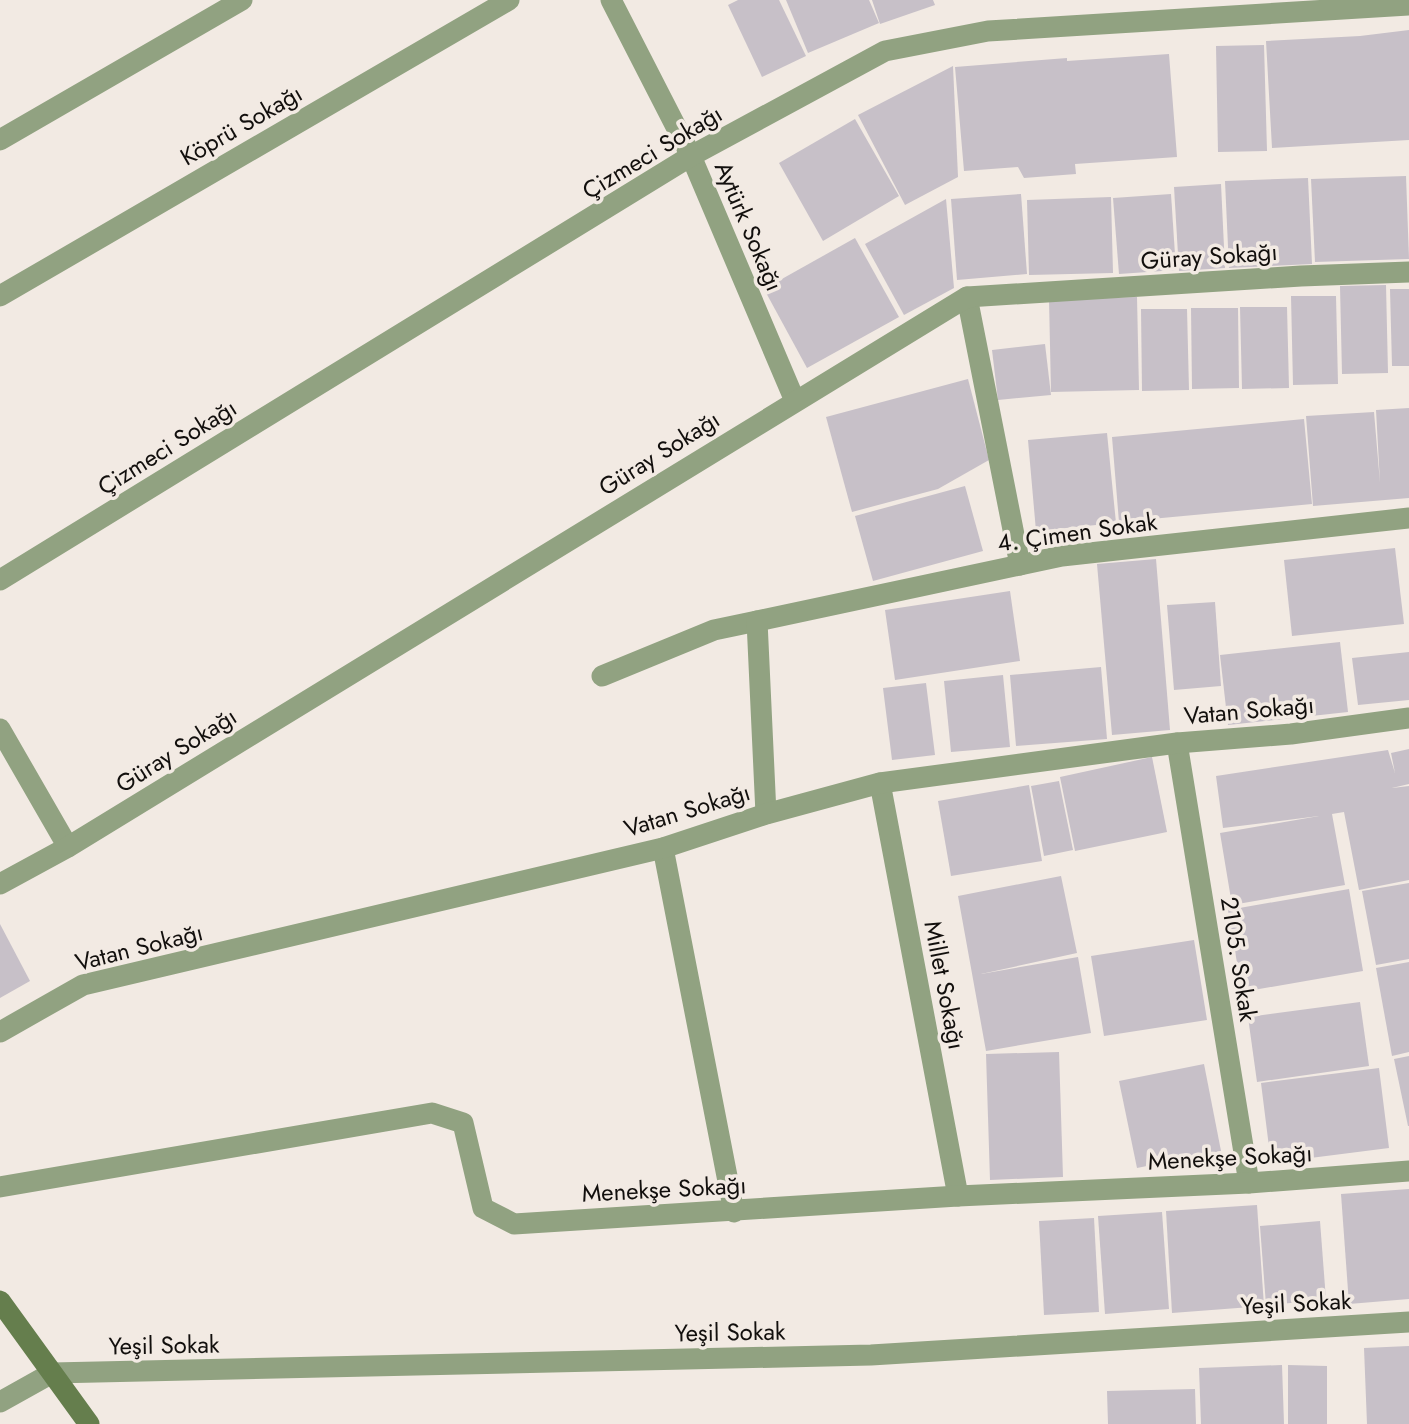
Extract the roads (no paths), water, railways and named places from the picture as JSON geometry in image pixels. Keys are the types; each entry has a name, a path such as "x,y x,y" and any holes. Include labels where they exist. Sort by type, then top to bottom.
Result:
{"street":[{"path":"0,140 242,0"},
{"name":"Köprü Sokağı","path":"0,296 509,0"},
{"name":"Aytürk Sokağı","path":"611,0 691,156 795,401"},
{"name":"Çizmeci Sokağı","path":"0,580 691,156 885,51 988,31 1409,5"},
{"name":"Güray Sokağı","path":"0,884 68,847 967,297 1301,276 1409,272"},
{"path":"967,297 1020,565"},
{"name":"4. Çimen Sokak","path":"603,676 715,630 1062,556 1409,518"},
{"path":"757,621 766,814"},
{"name":"Vatan Sokağı","path":"0,1032 83,985 663,848 766,814 880,783 1177,743 1291,734 1409,718"},
{"path":"0,729 68,847"},
{"name":"2105. Sokak","path":"1177,743 1249,1183"},
{"name":"Millet Sokağı","path":"880,783 958,1196"},
{"path":"663,848 734,1212"},
{"name":"Menekşe Sokağı","path":"0,1187 432,1113 463,1122 483,1208 514,1224 958,1196 1249,1183 1409,1171"},
{"path":"0,1301 89,1424"},
{"name":"Yeşil Sokak","path":"52,1373 871,1354 1409,1322"},
{"path":"0,1402 52,1373"}]}
